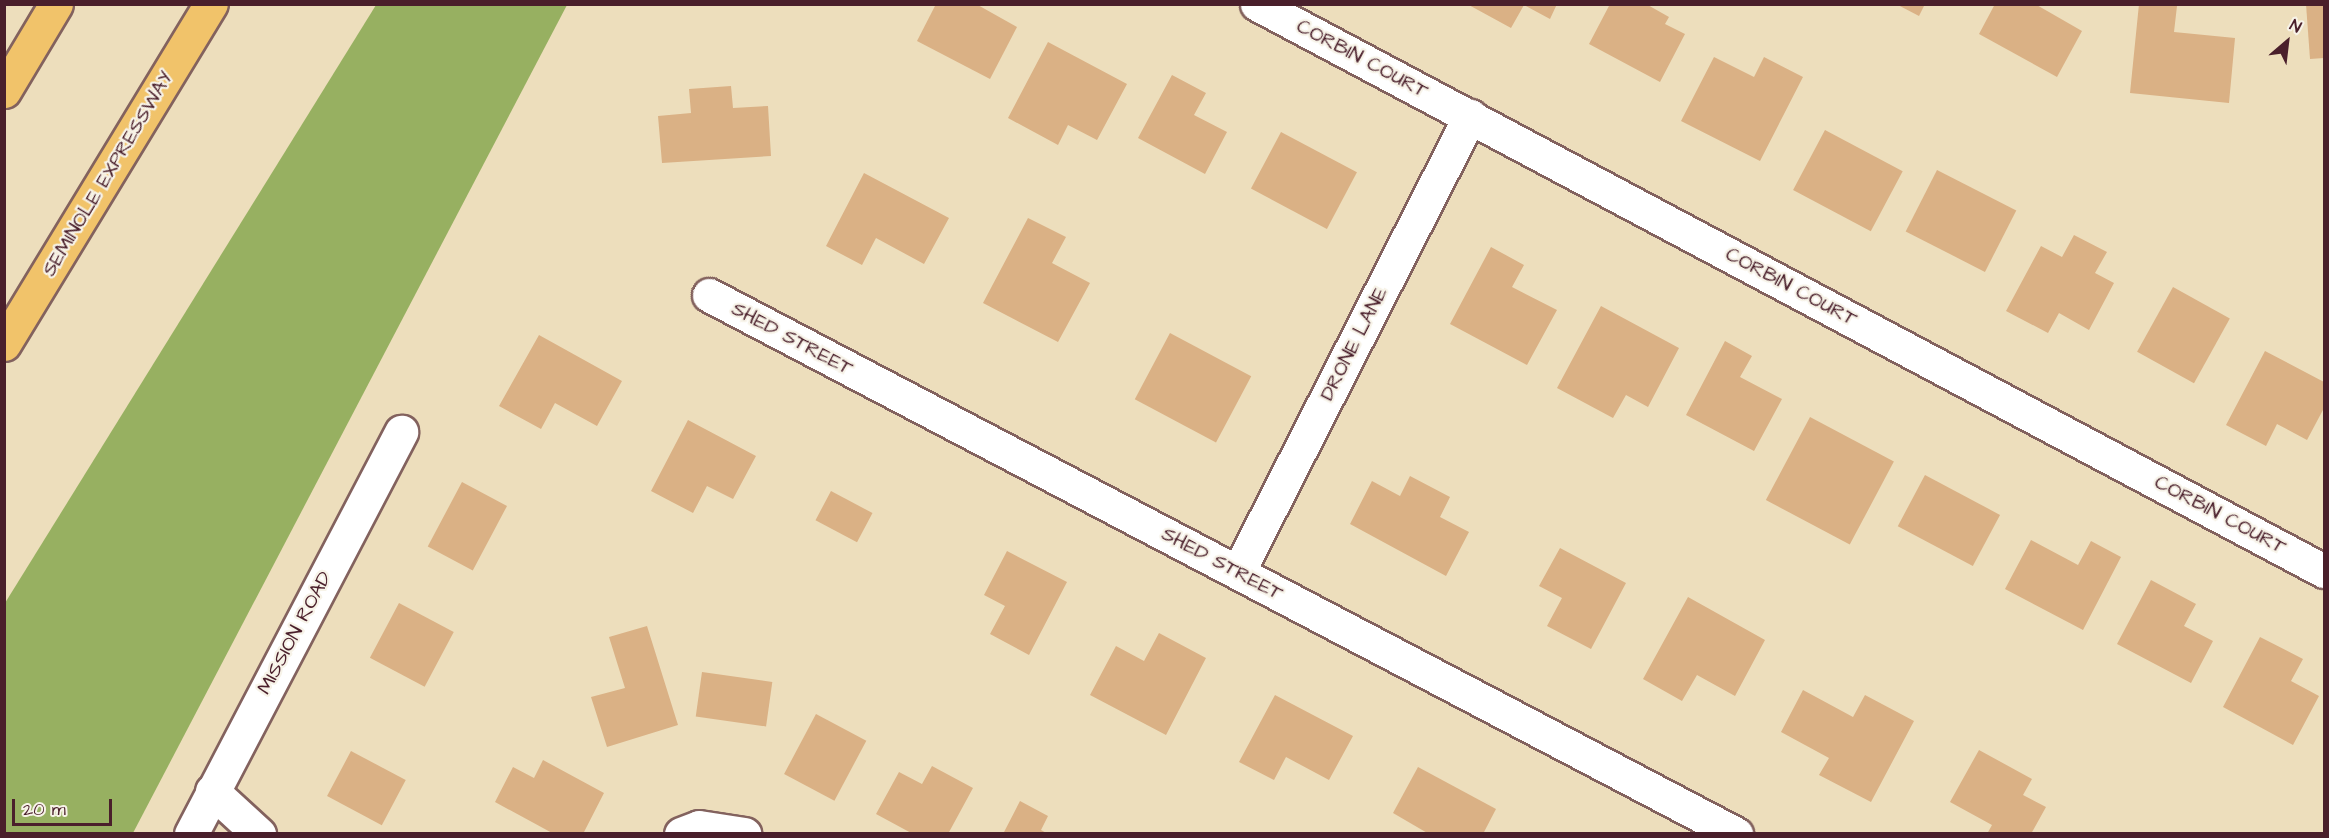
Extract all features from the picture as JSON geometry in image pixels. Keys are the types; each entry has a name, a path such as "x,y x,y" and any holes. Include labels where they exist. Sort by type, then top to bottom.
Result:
{"highway":[{"path":"4,91 57,4"},
{"name":"SEMINOLE EXPRESSWAY","path":"4,344 212,4"}],"street":[{"name":"CORBIN COURT","path":"1257,4 2325,571"},
{"name":"DRONE LANE","path":"1238,572 1470,116"},
{"name":"SHED STREET","path":"709,295 1736,834"},
{"name":"MISSION ROAD","path":"191,834 401,432"},
{"path":"212,791 259,834"},
{"path":"681,834 699,827 744,834"}],"green space":[{"path":"376,5 567,5 133,833 5,833 5,603"}],"building":[{"path":"936,4 976,4 1017,27 990,79 917,41"},
{"path":"1467,4 1557,4 1550,19 1524,5 1511,28"},
{"path":"1610,4 1646,4 1669,17 1665,24 1685,34 1660,82 1589,44"},
{"path":"1896,4 1925,4 1919,16"},
{"path":"1995,4 2035,4 2082,31 2057,77 1979,34"},
{"path":"2139,4 2177,6 2174,32 2235,38 2229,103 2130,93"},
{"path":"2306,4 2324,4 2324,58 2310,59"},
{"path":"1048,42 1127,84 1097,140 1068,125 1058,145 1008,118"},
{"path":"1714,57 1754,77 1764,57 1803,77 1760,161 1681,121"},
{"path":"1172,75 1206,93 1194,115 1227,132 1205,174 1138,138"},
{"path":"731,86 733,108 768,106 771,156 662,163 658,116 691,113 689,89"},
{"path":"1825,130 1903,171 1871,231 1793,190"},
{"path":"1281,132 1357,172 1327,229 1251,189"},
{"path":"1937,170 2016,210 1985,272 1906,231"},
{"path":"864,173 949,218 924,264 876,238 862,265 826,246"},
{"path":"1028,218 1066,237 1052,263 1090,283 1058,342 983,303"},
{"path":"2074,235 2107,252 2095,273 2114,283 2089,330 2059,313 2048,333 2006,311 2041,246 2062,257"},
{"path":"1491,247 1524,265 1512,287 1557,310 1527,365 1450,324"},
{"path":"2173,287 2230,319 2194,383 2137,352"},
{"path":"1601,306 1679,348 1648,407 1626,395 1613,418 1557,388"},
{"path":"1170,333 1251,376 1216,442 1135,399"},
{"path":"539,335 622,381 597,426 555,403 541,429 499,406"},
{"path":"1725,341 1752,356 1740,377 1782,399 1754,451 1686,415"},
{"path":"2265,351 2324,382 2324,408 2307,440 2277,424 2266,446 2226,425"},
{"path":"1810,417 1894,462 1850,545 1766,500"},
{"path":"688,420 756,456 733,499 707,486 693,513 651,491"},
{"path":"1925,475 2000,515 1973,566 1898,526"},
{"path":"1410,476 1450,497 1440,517 1469,532 1446,576 1350,524 1372,481 1400,496"},
{"path":"462,482 507,506 473,570 428,546"},
{"path":"831,491 872,513 857,542 816,520"},
{"path":"2031,540 2078,565 2091,541 2121,557 2083,630 2005,589"},
{"path":"1560,548 1626,583 1591,649 1547,626 1562,598 1539,586"},
{"path":"1007,551 1067,582 1029,655 990,634 1005,606 984,595"},
{"path":"2151,580 2196,604 2184,626 2213,641 2191,683 2117,644"},
{"path":"1688,597 1765,640 1735,696 1697,675 1682,701 1643,679"},
{"path":"399,603 454,632 425,687 370,658"},
{"path":"647,626 678,725 607,747 591,697 625,688 609,637"},
{"path":"1159,633 1206,658 1166,735 1090,695 1116,646 1144,661"},
{"path":"2260,637 2303,659 2291,681 2319,696 2293,745 2223,707"},
{"path":"702,672 772,682 766,726 696,717"},
{"path":"1803,690 1853,717 1865,695 1914,721 1871,802 1819,775 1829,758 1781,732"},
{"path":"1275,695 1353,736 1329,780 1286,757 1274,780 1239,762"},
{"path":"816,714 866,741 834,801 784,774"},
{"path":"1979,750 2032,779 2023,795 2046,807 2031,834 1987,834 1992,825 1950,802"},
{"path":"351,751 406,780 382,825 327,796"},
{"path":"543,760 604,793 583,834 554,834 495,802 513,767 534,778"},
{"path":"932,766 973,788 948,834 913,834 876,814 899,772 922,784"},
{"path":"1418,767 1496,809 1483,834 1429,834 1393,813"},
{"path":"1020,801 1048,816 1041,830 1048,834 1003,834"}]}
